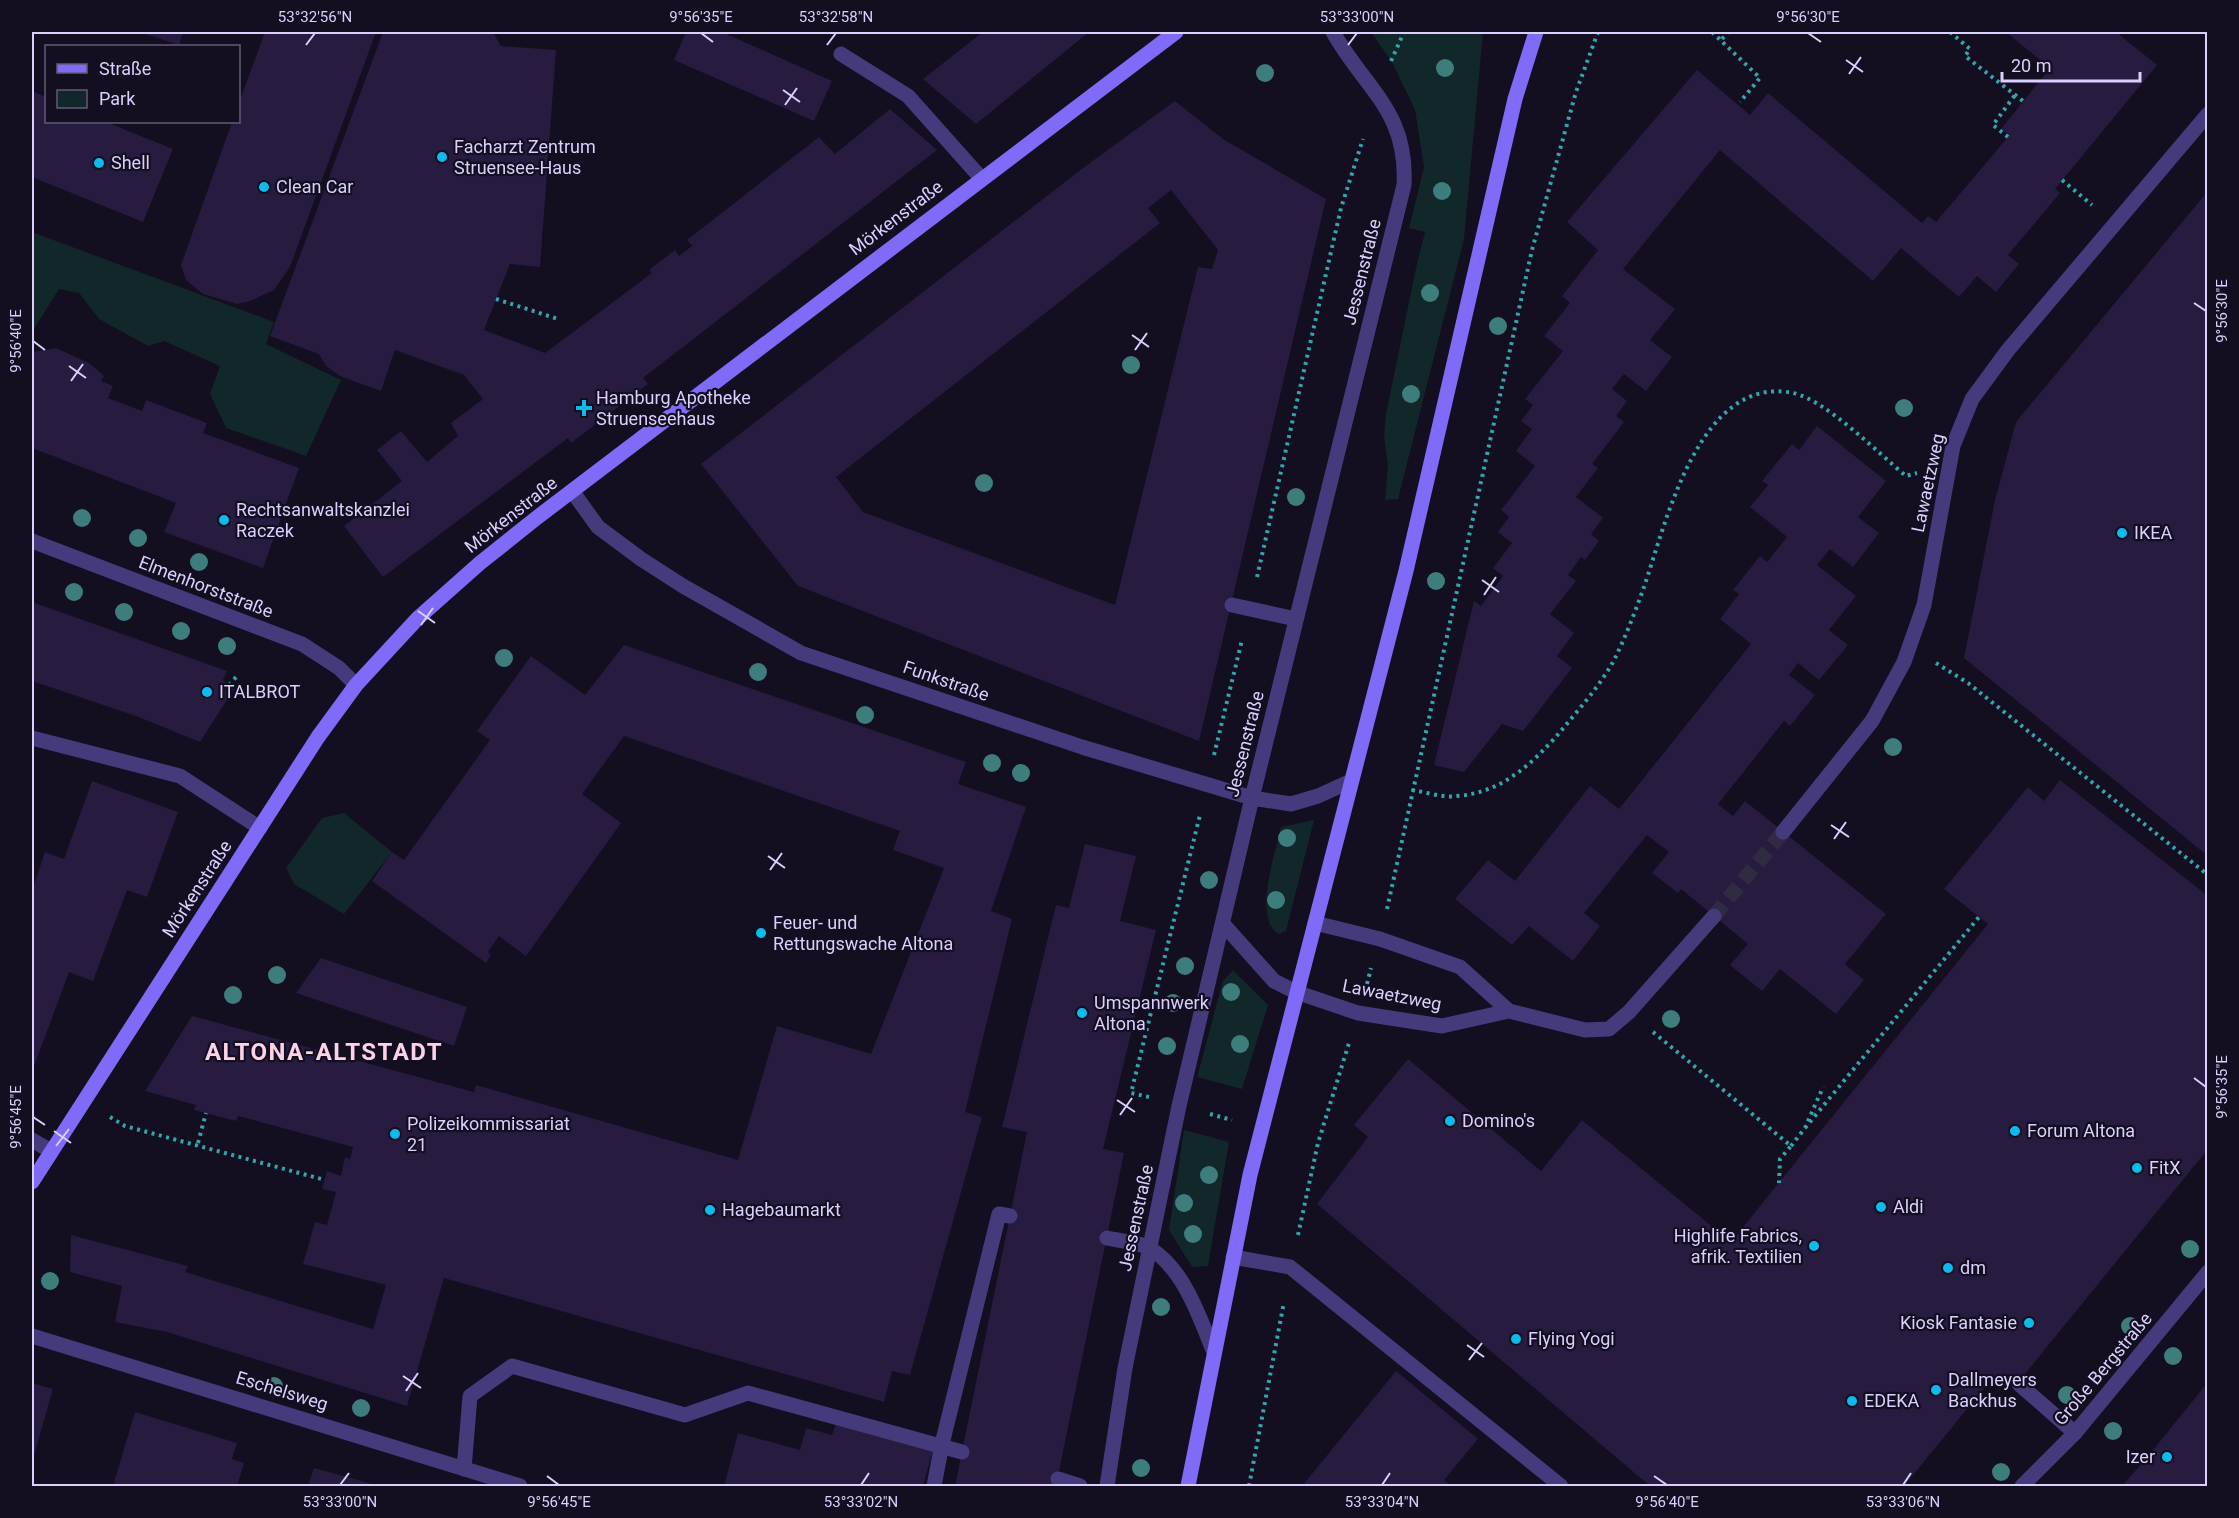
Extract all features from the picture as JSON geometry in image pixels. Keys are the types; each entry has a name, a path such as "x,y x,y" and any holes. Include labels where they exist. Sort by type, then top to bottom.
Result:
{"street":[{"name":"Mörkenstraße","path":"32,1182 318,736 356,685 418,618 480,563 572,490 1176,32"},
{"name":"Jessenstraße","path":"1107,1486 1125,1368 1179,1106 1224,925 1252,798 1404,185 1405,161 1394,126 1378,93 1333,32"},
{"path":"1188,1486 1213,1350 1258,1140 1406,571 1515,99 1536,32"},
{"path":"841,54 908,96 981,178"},
{"name":"Lawaetzweg","path":"1784,832 1872,721 1892,688 1910,647 1924,605 1953,446 1969,406 2000,362 2208,114"},
{"name":"Funkstraße","path":"572,490 598,527 641,559 683,586 801,653 1082,747 1252,798 1291,804 1318,796 1351,781"},
{"name":"Elmenhorststraße","path":"32,541 302,644 339,668 356,685"},
{"path":"1232,605 1296,619"},
{"path":"32,738 180,776 260,828"},
{"name":"Lawaetzweg","path":"1224,925 1274,981 1296,992 1358,1013 1442,1026 1509,1011 1585,1030 1609,1029 1629,1012 1714,916"},
{"name":"Lawaetzweg","path":"1315,923 1380,939 1460,968 1509,1011"},
{"path":"32,1140 51,1152"},
{"path":"934,1486 942,1444 1005,1215"},
{"path":"1107,1238 1149,1248 1163,1258 1181,1282 1196,1309 1213,1350"},
{"path":"1233,1257 1290,1267 1561,1486"},
{"name":"Große Bergstraße","path":"2022,1486 2075,1433 2208,1272"},
{"name":"Eschelsweg","path":"32,1336 520,1486"},
{"path":"464,1469 470,1396 512,1366 686,1415 748,1393 942,1444 962,1452"},
{"path":"2019,1384 2075,1433"},
{"path":"1058,1479 1080,1486"}],"path":[{"path":"1249,1486 1290,1267 1318,1143 1380,939 1532,250 1576,92 1598,32"},
{"path":"1712,32 1722,39 1760,78 1740,102"},
{"path":"1722,39 1728,32"},
{"path":"1950,32 1970,49 1965,56 2023,101"},
{"path":"2008,137 1993,124 2015,95"},
{"path":"496,299 558,319"},
{"path":"1412,790 1456,796 1487,790 1514,777 1534,762 1559,733 1612,663 1644,589 1686,466 1718,421 1750,396 1763,392 1780,392 1807,398 1906,476 1950,465"},
{"path":"1910,647 1968,684 2208,875"},
{"path":"229,685 237,676"},
{"path":"1779,1183 1780,1160 1979,917"},
{"path":"1629,1012 1791,1146"},
{"path":"1805,1128 1823,1087"},
{"path":"84,1100 124,1126 198,1143 325,1180"},
{"path":"198,1143 206,1113"}],"green space":[{"path":"1371,32 1483,32 1464,239 1398,499 1385,500 1388,466 1384,436 1386,414 1425,232 1409,228 1424,167 1415,110 1393,64"},
{"path":"32,232 274,322 266,344 341,380 306,456 226,428 210,394 220,366 164,341 148,346 99,319 79,293 59,289 32,332"},
{"path":"344,813 392,852 344,914 294,884 286,868 322,818"},
{"path":"1314,820 1286,931 1279,934 1271,926 1266,900 1281,827"},
{"path":"1233,970 1268,1005 1242,1089 1197,1077 1223,981"},
{"path":"1184,1130 1229,1142 1208,1266 1192,1267 1169,1230"}],"building":[{"path":"139,32 183,32 179,45"},
{"name":"Clean Car","path":"265,32 376,32 290,267 274,290 237,304 203,294 186,280 181,265 232,123 240,123 240,100"},
{"name":"Facharzt Zentrum Struensee-Haus","path":"383,32 493,32 501,46 556,50 540,267 510,264 484,330 545,353 652,273 649,270 675,250 679,256 692,246 687,240 819,137 835,154 890,109 937,150 643,378 648,384 571,443 568,438 383,577 344,526 402,481 377,450 401,431 427,462 458,436 451,423 483,399 464,375 395,350 381,391 340,376 326,366 319,354 270,336"},
{"path":"686,32 722,32 832,81 814,121 674,60"},
{"path":"983,32 1089,32 976,124 923,79"},
{"path":"2006,32 2116,32 2157,65 2055,189 2060,193 2008,255 2019,264 1996,292 1977,276 1959,297 1901,248 1873,281 1720,150 1623,269 1675,309 1650,340 1672,357 1646,391 1624,374 1612,389 1627,401 1616,416 1624,422 1592,464 1598,468 1576,497 1603,518 1591,534 1599,541 1585,560 1581,557 1568,575 1576,581 1550,614 1574,633 1557,656 1572,668 1523,731 1502,724 1464,772 1434,765 1474,601 1481,606 1503,576 1493,568 1512,543 1498,532 1509,517 1501,510 1535,466 1516,451 1532,429 1521,421 1533,405 1525,399 1563,351 1544,336 1570,303 1562,296 1598,250 1567,222 1697,70 1750,115 1768,93 1922,223 1928,216 1936,222 2008,137 2009,135 2001,129 2050,68"},
{"name":"Shell","path":"32,91 45,97 45,123 108,123 173,149 143,222 32,177"},
{"path":"1175,101 1223,139 1326,199 1199,741 798,586 701,464 1083,168","holes":["1171,190 1218,250 1212,269 1198,267 1115,605 863,512 836,477 1160,223 1148,208"]},
{"name":"IKEA","path":"2208,191 2208,856 1964,658 1995,500 2016,422"},
{"path":"56,348 89,363 104,376 101,381 113,386 108,398 142,411 146,400 207,423 203,433 299,468 263,568 164,532 176,503 32,448 32,352"},
{"path":"1817,426 1886,481 1858,517 1879,533 1853,567 1830,549 1817,565 1856,596 1829,630 1848,645 1819,680 1798,663 1789,675 1815,695 1790,726 1784,721 1718,804 1733,816 1745,801 1886,914 1845,964 1864,980 1836,1014 1780,969 1762,991 1730,965 1748,944 1681,889 1678,893 1652,873 1669,852 1647,835 1584,913 1600,926 1573,961 1529,926 1512,945 1455,899 1488,860 1515,881 1590,786 1619,809 1751,644 1720,619 1739,594 1733,590 1760,556 1767,562 1787,537 1750,507 1768,485 1762,481 1792,444 1799,450"},
{"path":"32,602 227,671 223,680 234,689 200,742 136,716 32,681"},
{"path":"624,645 966,762 958,784 1026,807 991,911 1012,919 965,1112 982,1117 910,1375 892,1371 884,1402 444,1278 407,1406 167,1332 115,1322 122,1286 70,1272 71,1235 188,1266 185,1272 373,1329 386,1285 303,1264 315,1222 327,1225 336,1192 322,1189 327,1171 341,1176 345,1157 350,1159 353,1147 238,1116 236,1121 194,1110 196,1105 145,1091 192,1016 474,1092 476,1085 738,1160 777,1026 871,1054 944,868 893,850 900,831 624,736 582,794 621,823 526,956 499,936 488,952 491,955 486,963 372,881 392,852 404,860 490,740 477,731 531,656 585,695"},
{"name":"Forum Altona","path":"2060,780 2208,896 2208,1149 2024,1375 1994,1376 1904,1486 1650,1486 1317,1204 1368,1137 1354,1125 1408,1059 1541,1171 1582,1120 1731,1242 1988,924 1944,889 2028,787 2044,801"},
{"path":"92,781 178,812 147,897 127,890 93,981 69,972 32,1072 32,890 45,852 64,859"},
{"path":"1085,844 1136,856 1120,921 1156,930 1103,1149 1124,1153 1056,1486 955,1486 1027,1132 1002,1127 1056,905 1069,908"},
{"path":"321,958 467,1007 454,1046 296,993"},
{"path":"1396,1371 1478,1439 1444,1480 1452,1486 1302,1486"},
{"path":"2208,1382 2208,1486 2122,1486 2149,1455"},
{"path":"32,1383 53,1389 32,1462"},
{"path":"135,1412 237,1443 232,1459 244,1463 237,1486 113,1486"},
{"path":"836,1424 933,1450 923,1486 724,1486 738,1433 800,1450 806,1428 832,1435"},
{"path":"314,1468 380,1486 308,1486"}],"tunnel":[{"path":"1714,916 1783,832"}],"place":[{"name":"Facharzt Zentrum Struensee-Haus","path":"442,157"},
{"name":"Shell","path":"99,163"},
{"name":"Clean Car","path":"264,187"},
{"name":"Hamburg Apotheke Struenseehaus","path":"584,408"},
{"name":"Rechtsanwaltskanzlei Raczek","path":"224,520"},
{"name":"IKEA","path":"2122,533"},
{"name":"ITALBROT","path":"207,692"},
{"name":"Feuer- und Rettungswache Altona","path":"761,933"},
{"name":"Umspannwerk Altona","path":"1082,1013"},
{"name":"Domino's","path":"1450,1121"},
{"name":"Forum Altona","path":"2015,1131"},
{"name":"Polizeikommissariat 21","path":"395,1134"},
{"name":"FitX","path":"2137,1168"},
{"name":"Aldi","path":"1881,1207"},
{"name":"Hagebaumarkt","path":"710,1210"},
{"name":"Highlife Fabrics, afrik. Textilien","path":"1814,1246"},
{"name":"dm","path":"1948,1268"},
{"name":"Kiosk Fantasie","path":"2029,1323"},
{"name":"Flying Yogi","path":"1516,1339"},
{"name":"Dallmeyers Backhus","path":"1936,1390"},
{"name":"EDEKA","path":"1852,1401"},
{"name":"Izer","path":"2167,1457"}],"district":[{"name":"ALTONA-ALTSTADT","path":"324,1052"}]}
